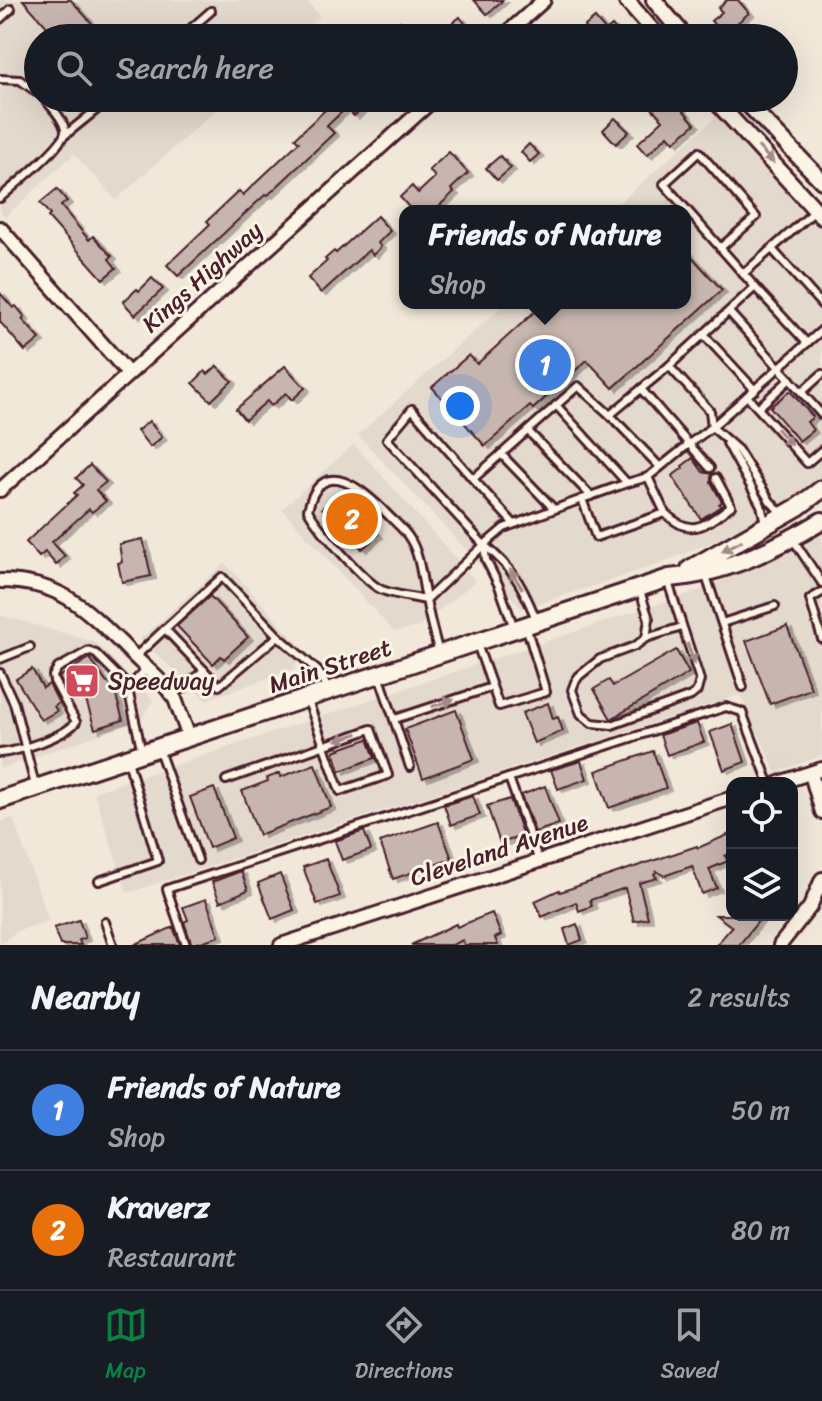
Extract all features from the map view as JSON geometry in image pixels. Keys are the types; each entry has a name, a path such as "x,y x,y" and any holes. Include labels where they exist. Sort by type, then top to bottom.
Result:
{"main road":[{"name":"Main Street","path":"0,800 704,567 822,489"},
{"path":"776,520 792,538"},
{"name":"Main Street","path":"704,567 740,563 822,521"}],"street":[{"path":"517,24 544,0"},
{"path":"626,0 647,24"},
{"path":"654,0 674,24"},
{"name":"Kings Highway","path":"0,490 419,112"},
{"path":"726,112 818,208"},
{"path":"755,112 822,181"},
{"path":"0,228 128,373"},
{"path":"0,581 32,583 59,592 91,614 172,695 189,737"},
{"path":"816,772 822,812"},
{"name":"Cleveland Avenue","path":"281,945 726,800"},
{"path":"780,945 810,907 822,879"}],"lane":[{"path":"0,19 11,9"},
{"path":"196,24 211,11"},
{"path":"0,79 24,83"},
{"path":"54,112 65,128 64,136"},
{"path":"0,198 94,112"},
{"path":"682,205 664,184 699,152 756,217 720,248"},
{"path":"743,274 818,208"},
{"path":"691,215 807,343"},
{"path":"772,249 822,305"},
{"path":"610,415 755,287"},
{"path":"729,312 822,415"},
{"path":"426,600 504,528 648,477 712,427 822,330"},
{"path":"704,335 755,390"},
{"path":"669,366 710,411 712,427 738,450 770,501 776,520"},
{"path":"802,392 822,374"},
{"path":"758,408 790,379"},
{"path":"473,479 578,386 660,467"},
{"path":"641,389 710,468"},
{"path":"747,396 807,463 822,450"},
{"path":"556,405 627,483"},
{"path":"476,642 499,706 546,692 526,626 521,584 503,560 484,545 387,439 412,409 514,524"},
{"path":"528,431 591,496"},
{"path":"725,440 761,505 776,520"},
{"path":"501,454 554,509"},
{"path":"648,477 665,513 678,526 694,528 731,506 716,478"},
{"path":"426,600 382,590 370,583 315,523 308,510 318,486 333,479 349,482 374,500 411,539 420,568 439,655"},
{"path":"582,499 596,537 665,513"},
{"path":"792,538 822,583"},
{"path":"484,545 486,560 499,586 526,626"},
{"path":"704,567 743,687"},
{"path":"135,658 222,577 278,636 318,671 330,691"},
{"path":"671,579 682,627 700,680 697,691 691,696 612,725 592,723 581,714 572,690 579,676 600,659 635,646 646,638 682,627"},
{"path":"640,588 649,619 646,638"},
{"path":"822,592 810,599 822,639"},
{"path":"722,623 775,606"},
{"path":"165,629 219,686 278,636"},
{"path":"0,659 30,647"},
{"path":"0,753 26,748 70,729 76,722 53,676 58,668 89,651 96,654 127,685 143,753 198,860"},
{"path":"127,685 132,684 147,668"},
{"path":"172,695 204,670"},
{"path":"0,673 14,703 35,788"},
{"path":"379,675 410,767"},
{"path":"395,719 492,687"},
{"path":"226,780 323,745 371,729 388,775 340,791 323,745 307,698"},
{"path":"186,945 167,889 726,707 742,712 767,777"},
{"path":"99,881 158,861 143,753"},
{"path":"509,778 539,861"},
{"path":"105,922 113,945"}],"shaded area":[{"path":"0,0 306,0 320,16 311,24 24,24 24,112 213,112 116,200 74,154 5,217 0,211"},
{"path":"718,115 822,230 822,477 789,504 738,531 674,558 522,609 358,435 499,309 691,309 691,205 617,205"},
{"path":"354,444 476,581 418,627 394,632 282,509"},
{"path":"822,529 822,756 776,772 740,695 127,893 94,792 703,589 774,557"},
{"path":"225,563 301,647 295,669 206,700 140,639"},
{"path":"0,615 95,642 153,700 141,720 0,769"},
{"path":"13,818 49,921 17,931 0,945 0,822"}],"building":[{"path":"23,0 71,0 92,24 44,24"},
{"path":"474,0 503,0 487,14"},
{"path":"727,0 738,0 749,13 736,24 714,24 711,21 722,12 718,8"},
{"path":"460,17 465,24 451,24"},
{"path":"323,112 342,112 327,126 334,133 178,276 167,265 239,191 243,195 299,142 295,138"},
{"path":"656,112 685,112 695,124 674,142 668,135 647,155 637,144 663,120"},
{"path":"615,118 629,132 616,144 603,130"},
{"path":"529,144 539,154 530,162 521,152"},
{"path":"449,152 468,173 440,205 407,205 400,197 412,186 418,193 435,177 429,170"},
{"path":"500,156 511,168 497,180 486,168"},
{"path":"57,189 67,201 61,206 89,240 93,236 112,256 109,259 116,268 103,279 48,217 50,215 40,203"},
{"path":"377,216 390,231 378,243 381,247 373,255 369,250 321,293 308,278 327,261 325,259"},
{"path":"691,256 722,290 613,388 587,360 533,409 530,406 485,446 432,387 469,355 477,364 538,309 548,317 557,309 691,309"},
{"path":"152,278 163,289 135,315 123,302"},
{"path":"0,293 13,308 16,306 25,317 22,319 40,339 25,351 0,322"},
{"path":"217,366 232,381 211,401 193,383 205,371 208,374"},
{"path":"285,366 305,388 292,400 286,393 271,406 267,401 245,420 236,409"},
{"path":"790,391 813,417 807,422 813,430 799,441 770,407"},
{"path":"149,421 162,437 150,447 137,431"},
{"path":"693,458 703,472 712,474 711,482 722,502 719,504 721,506 701,519 672,476"},
{"path":"90,465 106,482 96,490 106,501 92,512 89,509 52,542 65,556 56,565 45,552 39,557 26,542 77,495 74,493 83,485 76,478"},
{"path":"341,491 378,535 362,549 322,508"},
{"path":"143,539 151,576 122,582 118,563 122,562 119,544"},
{"path":"210,596 248,637 224,659 221,656 213,664 177,626"},
{"path":"787,626 811,689 770,704 746,641"},
{"path":"676,650 689,673 611,719 594,689 609,680 613,686"},
{"path":"90,658 106,682 113,686 123,720 95,729 82,688 69,696 59,677"},
{"path":"32,669 43,688 49,684 59,703 54,706 57,711 41,720 16,679"},
{"path":"548,703 553,719 558,717 563,731 534,743 522,713"},
{"path":"456,710 474,759 423,778 405,729"},
{"path":"697,723 704,742 667,755 660,735"},
{"path":"732,724 745,762 724,770 710,732"},
{"path":"368,739 375,758 340,771 334,751"},
{"path":"653,751 666,788 609,808 596,771"},
{"path":"581,761 587,779 558,789 551,770"},
{"path":"315,764 331,807 259,835 242,791 280,773 281,777"},
{"path":"545,786 559,824 535,832 521,795"},
{"path":"214,788 233,838 209,848 190,797"},
{"path":"473,796 480,815 451,825 444,805"},
{"path":"510,799 523,836 500,843 487,806"},
{"path":"438,822 452,859 393,879 380,842"},
{"path":"364,831 371,850 342,860 335,841"},
{"path":"726,836 726,862 709,869 717,888 702,894 692,866 664,876 657,871 654,874 657,878 639,883 648,918 634,921 625,888 590,900 592,906 579,911 576,902 542,917 535,901 559,890 698,848"},
{"path":"326,859 340,896 317,904 303,867"},
{"path":"241,871 248,890 220,902 212,882"},
{"path":"280,874 294,910 272,919 258,883"},
{"path":"206,899 219,936 192,945 184,922 188,920 183,907"},
{"path":"492,913 501,935 495,938 498,945 464,945 463,940 452,945 411,945 456,924 457,927"},
{"path":"716,915 726,915 726,921 758,921 739,945 716,945 732,927"},
{"path":"79,920 85,938 79,940 81,945 60,945 54,928"},
{"path":"577,924 582,940 569,945 564,929"},
{"path":"173,927 180,945 134,945"}],"place":[{"name":"Friends of Nature","path":"545,365"},
{"name":"Kraverz","path":"352,519"},
{"name":"Speedway","path":"82,681"}]}
